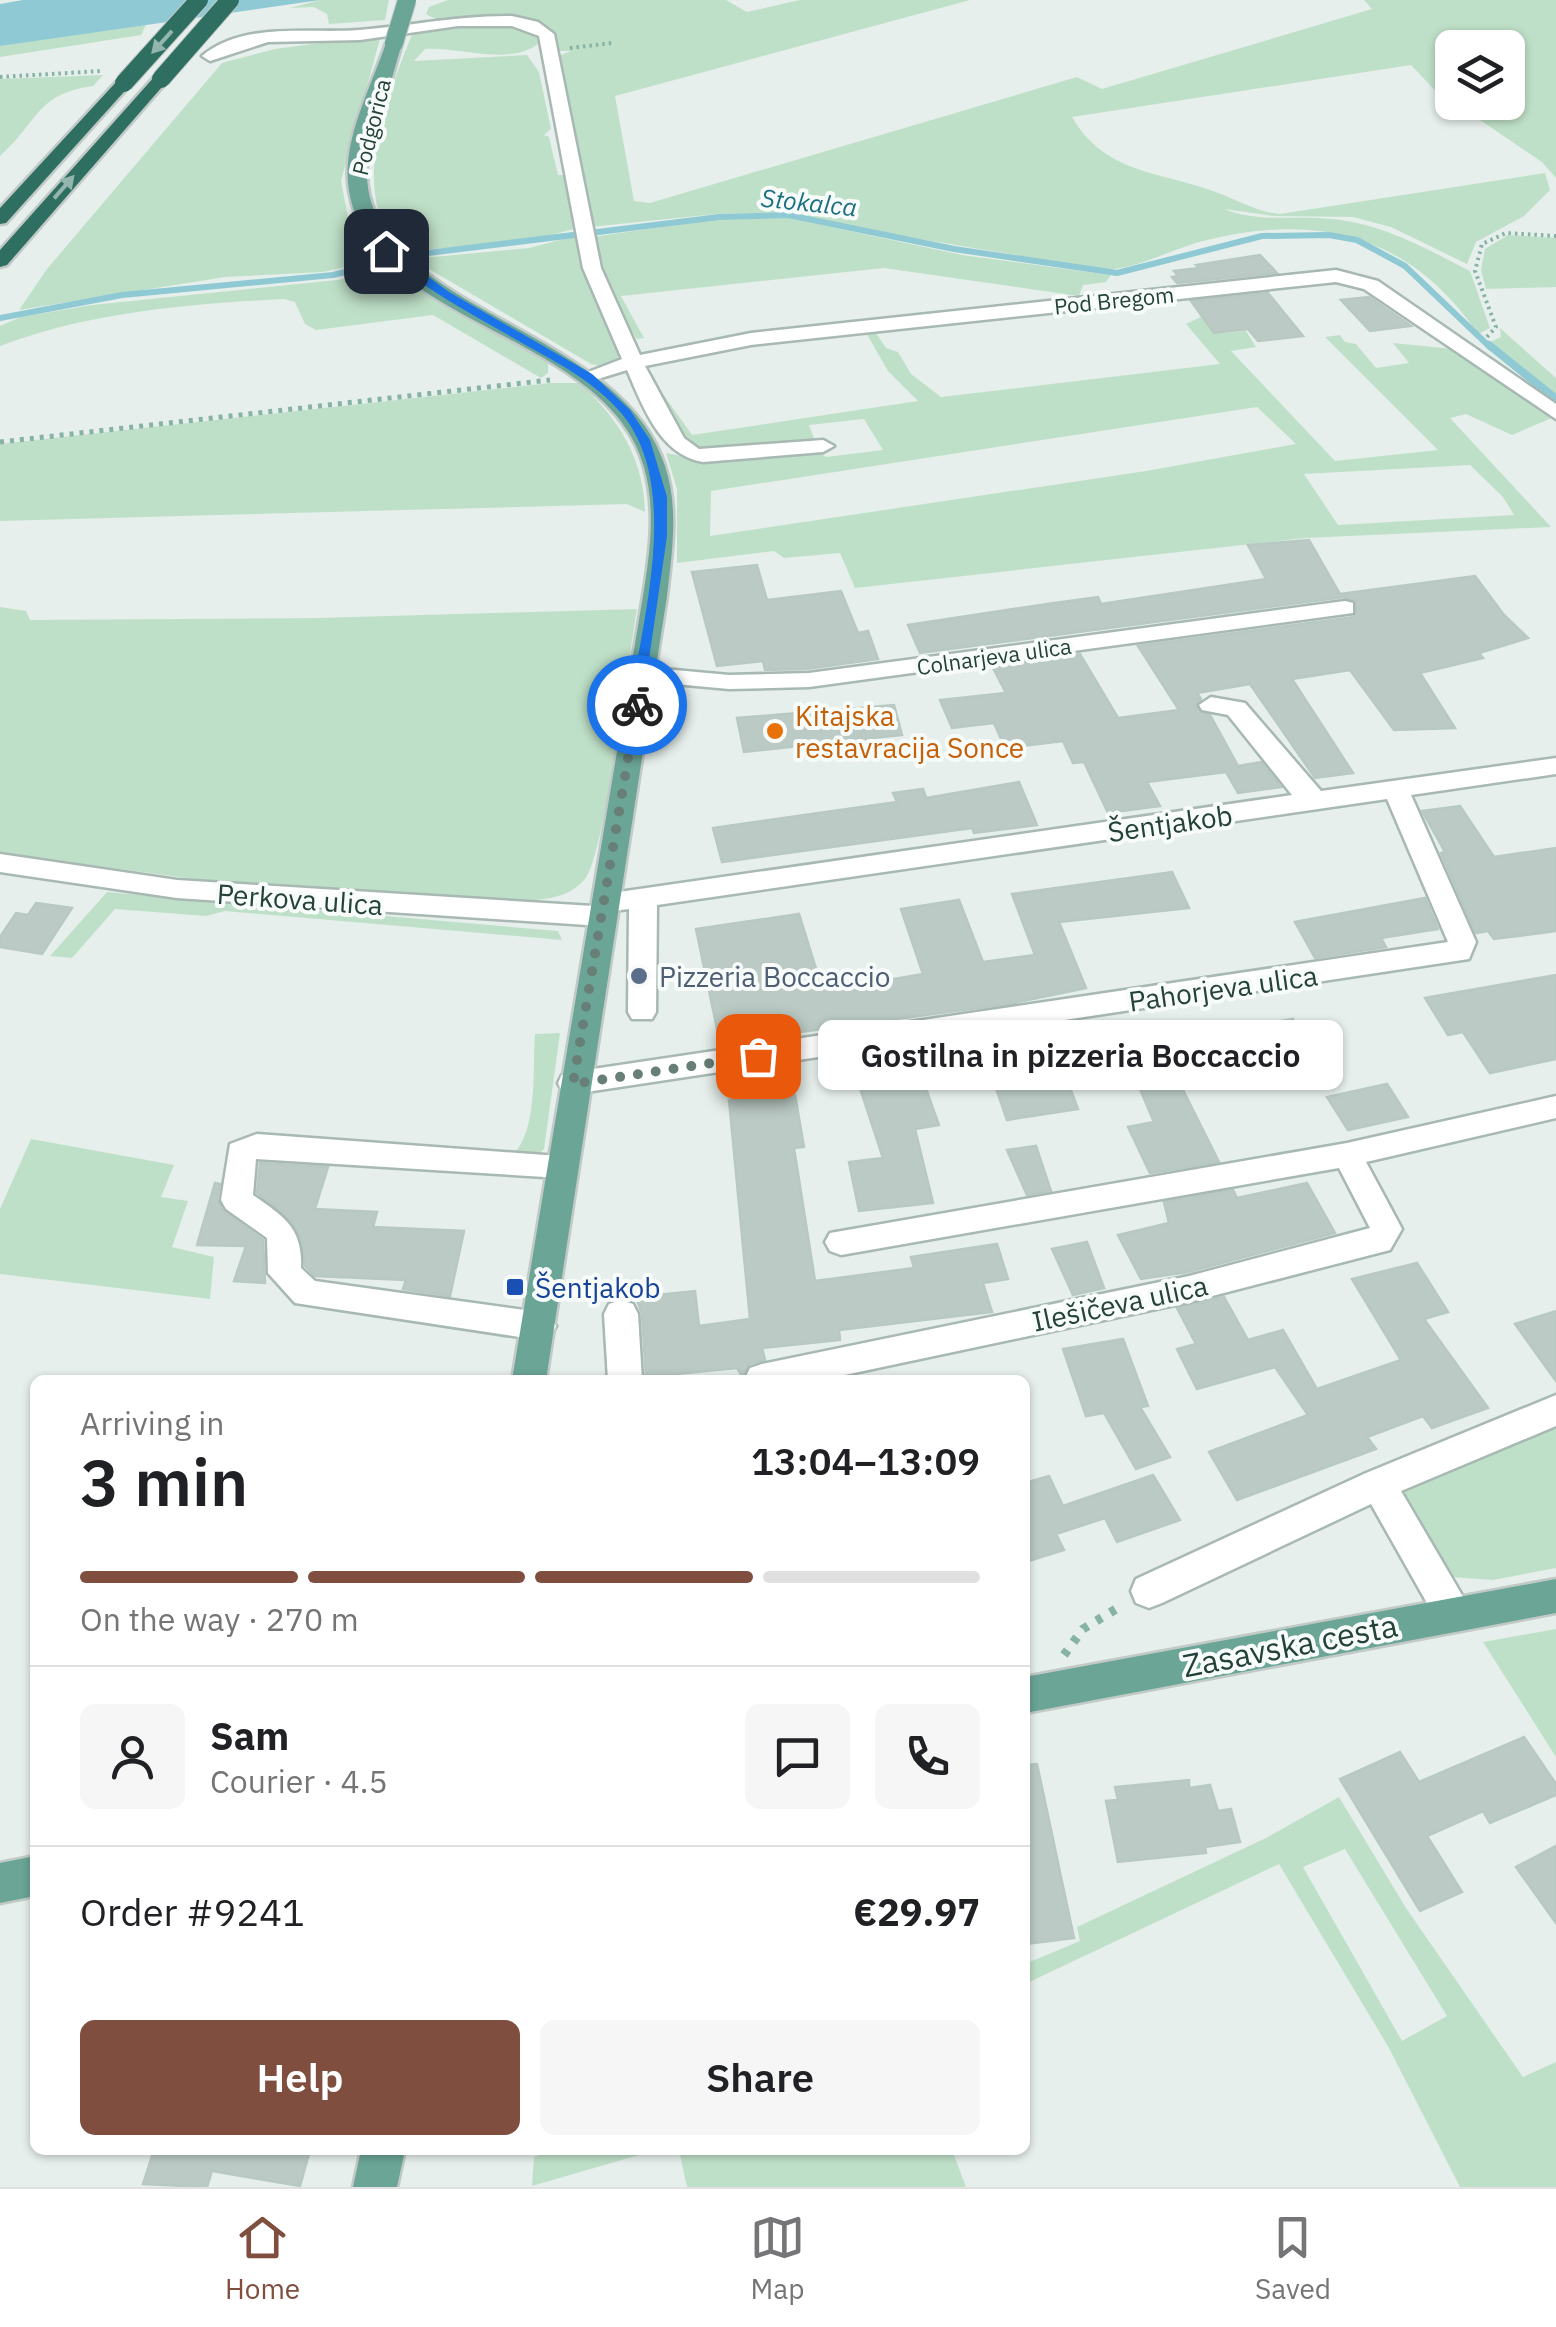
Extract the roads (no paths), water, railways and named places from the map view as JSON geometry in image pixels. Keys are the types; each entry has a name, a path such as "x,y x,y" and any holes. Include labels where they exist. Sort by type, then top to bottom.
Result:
{"highway":[{"path":"0,219 199,0"},
{"path":"0,261 230,0"}],"main road":[{"name":"Podgorica","path":"407,0 356,184 366,221 386,251 406,268 588,376 610,394 636,426 653,460 661,497 660,546 642,674 573,1084 530,1375"},
{"name":"Zasavska cesta","path":"1036,1692 1556,1596"},
{"path":"0,1883 30,1877"},
{"path":"374,2187 382,2155"}],"street":[{"path":"210,56 264,38 300,33 360,34 509,20 540,27 549,51 592,268 633,362 676,442 692,454 824,446"},
{"name":"Pod Bregom","path":"588,376 633,362 751,339 1336,276 1371,286 1556,413"},
{"name":"Colnarjeva ulica","path":"642,674 729,682 823,678 1346,608"},
{"path":"1211,706 1236,708 1301,789 1318,802"},
{"name":"Šentjakob","path":"603,910 644,898 1556,766"},
{"name":"Pahorjeva ulica","path":"573,1084 1459,952 1462,942 1444,909 1438,880 1396,790"},
{"name":"Perkova ulica","path":"0,862 177,889 603,910"},
{"path":"642,1012 644,898"},
{"path":"841,1242 1347,1155 1556,1107"},
{"path":"538,1326 308,1294 284,1273 284,1234 277,1224 237,1200 237,1162 241,1152 257,1146 561,1166"},
{"name":"Ilešičeva ulica","path":"776,1375 1189,1289 1379,1241 1386,1230 1347,1155"},
{"path":"622,1314 625,1375"},
{"path":"1149,1591 1378,1484 1556,1410"},
{"path":"1378,1484 1453,1614"}],"water":[{"path":"23,0 320,0 0,46 0,4"}],"waterway":[{"name":"Stokalca","path":"0,318 122,295 333,275 412,255 719,217 788,215 954,249 1117,273 1262,236 1329,235 1357,240 1405,266 1491,348"},
{"name":"Stokalca","path":"1489,345 1556,399"}],"place":[{"name":"Kitajska restavracija Sonce","path":"775,731"},
{"name":"Pizzeria Boccaccio","path":"639,976"},
{"name":"Gostilna in pizzeria Boccaccio","path":"758,1056"},
{"name":"Šentjakob","path":"515,1287"}]}
